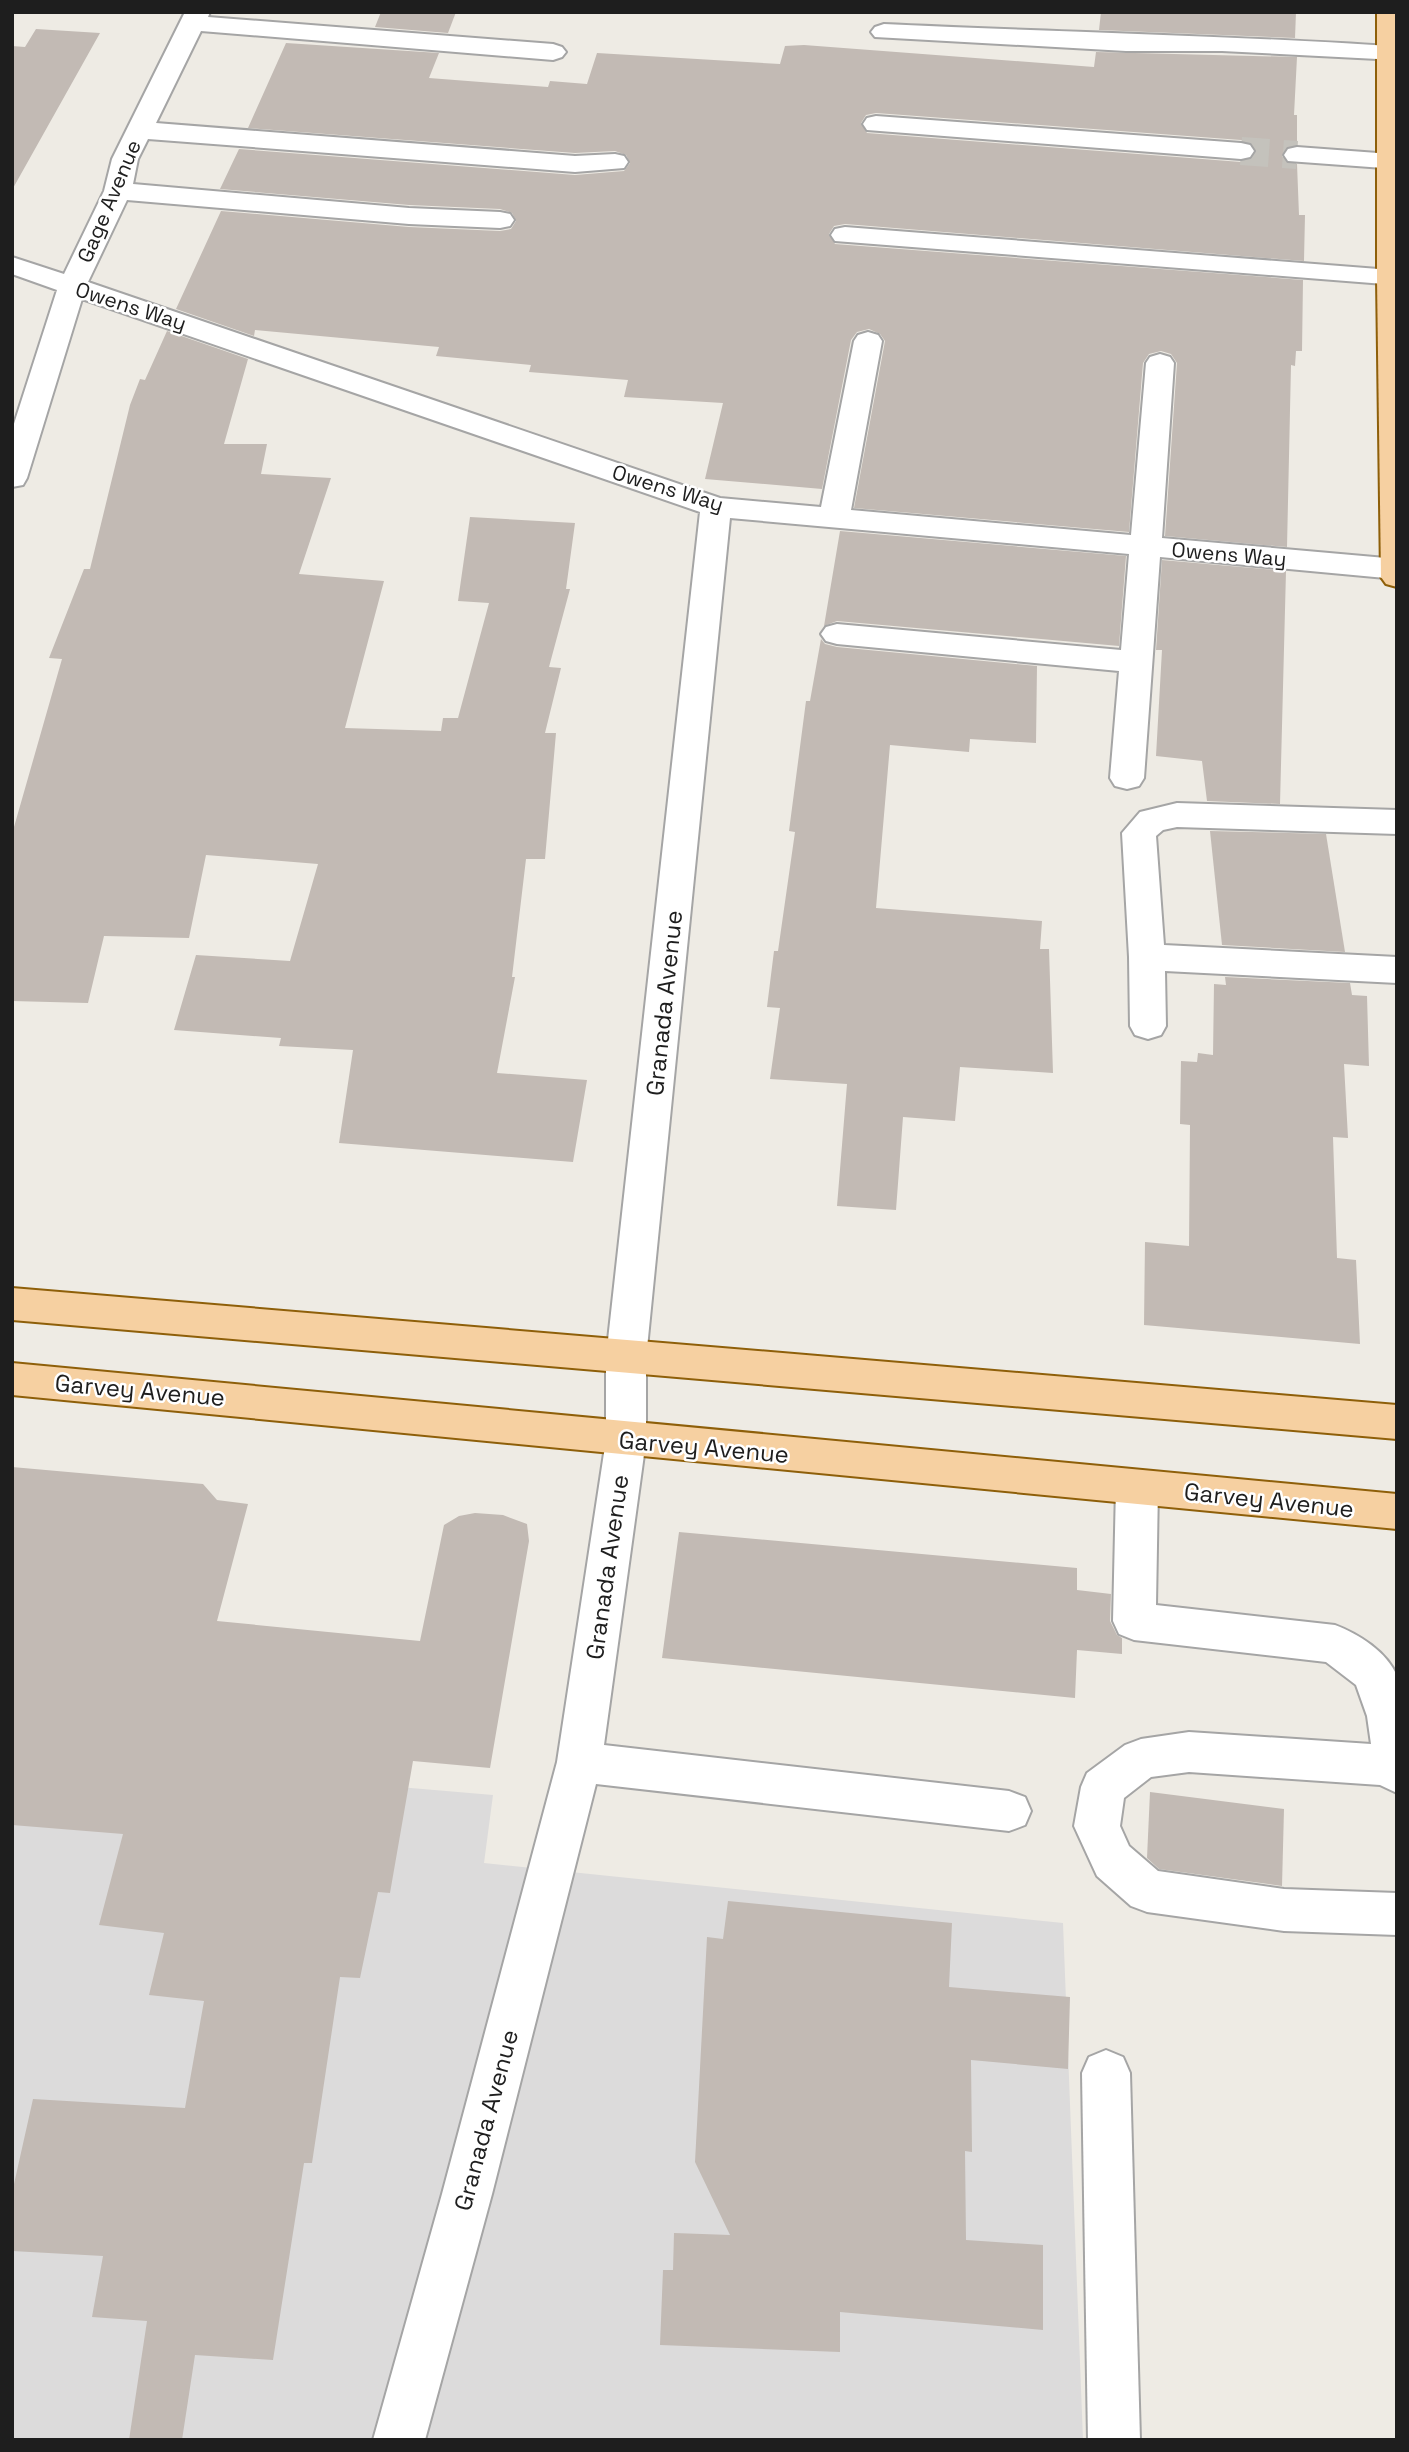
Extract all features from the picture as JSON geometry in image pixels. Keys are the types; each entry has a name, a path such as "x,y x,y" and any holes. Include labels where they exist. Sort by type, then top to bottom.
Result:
{"main road":[{"path":"1390,12 1391,278 1397,576"},
{"path":"12,1304 1397,1422"},
{"name":"Garvey Avenue","path":"12,1379 349,1409 626,1440 1397,1512"}],"street":[{"path":"196,18 553,52"},
{"name":"Gage Avenue","path":"12,478 72,286 118,191 125,159 196,18"},
{"path":"884,33 1125,43 1222,43 1390,54"},
{"path":"876,124 1241,151"},
{"path":"139,130 575,164 615,162"},
{"path":"1297,155 1391,162"},
{"path":"118,191 180,194 409,216 500,220"},
{"path":"845,234 1391,278"},
{"name":"Owens Way","path":"12,265 716,507 1396,569"},
{"path":"834,517 868,341"},
{"path":"1127,778 1160,363"},
{"name":"Granada Avenue","path":"399,2440 467,2194 579,1762 626,1440 626,1358 716,507"},
{"path":"837,634 1136,662"},
{"path":"1148,1027 1147,957 1139,833 1152,820 1177,815 1397,822"},
{"path":"1147,957 1397,970"},
{"path":"1137,1487 1135,1621 1335,1644 1374,1673 1388,1716 1396,1769 1189,1752 1141,1759 1103,1787 1097,1826 1113,1861 1147,1891 1284,1910 1397,1914"},
{"path":"579,1762 1009,1811"},
{"path":"1106,2073 1114,2440"}],"shaded area":[{"path":"12,1754 493,1795 484,1863 1063,1923 1083,2440 12,2440"}],"building":[{"path":"381,12 456,12 448,33 375,27"},
{"path":"1101,12 1296,12 1295,38 1099,30"},
{"path":"36,29 100,33 12,190 12,46 25,47"},
{"path":"286,43 439,53 429,78 548,87 550,81 587,84 597,53 780,64 785,46 804,45 1094,67 1096,52 1297,57 1294,115 1297,115 1297,144 1286,148 1282,156 1288,164 1297,164 1299,215 1305,215 1304,261 845,224 834,226 829,234 835,244 1303,280 1302,351 1296,351 1295,366 1291,365 1287,547 1165,536 1177,363 1171,354 1161,351 1149,354 1143,363 1129,532 854,508 885,341 880,334 869,329 857,332 851,340 822,489 705,479 723,403 624,397 628,380 529,372 531,365 436,356 439,347 255,330 254,336 176,309 221,211 409,227 500,231 511,229 516,221 512,213 500,209 409,205 220,189 239,149 575,175 624,171 630,163 626,155 615,151 575,153 248,128","holes":["876,113 1241,140 1252,144 1256,152 1251,160 1241,162 867,133 861,123 866,115"]},
{"path":"167,331 248,359 224,444 267,444 261,474 331,478 299,574 384,581 345,728 441,731 443,718 458,718 489,603 458,601 470,517 575,523 566,589 570,589 549,667 561,668 545,733 556,733 545,859 526,859 512,977 515,977 497,1073 587,1080 573,1162 339,1143 353,1050 279,1046 281,1038 174,1030 196,955 290,961 318,864 206,855 189,938 104,936 88,1003 12,1001 12,834 62,659 49,658 84,569 90,569 130,405 140,379 145,380"},
{"path":"840,531 1126,556 1119,646 837,621 824,626"},
{"path":"1162,560 1286,571 1280,804 1207,801 1202,761 1156,756 1162,650 1156,650"},
{"path":"821,639 825,644 837,647 1037,666 1036,743 970,739 969,752 890,745 876,908 1042,921 1040,949 1049,949 1053,1073 960,1067 955,1121 903,1117 896,1210 837,1206 847,1084 770,1079 780,1008 767,1007 795,832 789,831 806,701 810,701"},
{"path":"1210,831 1326,834 1345,952 1222,945"},
{"path":"1225,977 1350,983 1352,995 1367,996 1369,1066 1344,1064 1348,1138 1333,1137 1337,1258 1356,1260 1360,1344 1144,1325 1145,1242 1189,1246 1190,1125 1180,1124 1181,1061 1197,1062 1198,1053 1213,1055 1214,984 1226,985"},
{"path":"12,1467 203,1484 217,1500 248,1504 217,1621 420,1641 444,1525 459,1516 475,1513 503,1515 527,1524 529,1541 490,1768 413,1761 390,1893 378,1892 360,1978 340,1977 312,2163 304,2163 273,2360 195,2355 182,2440 129,2440 147,2321 92,2317 103,2256 12,2251 12,2193 33,2099 185,2108 204,2001 149,1995 164,1933 99,1925 123,1834 12,1825"},
{"path":"679,1532 1077,1568 1077,1590 1111,1594 1110,1621 1117,1635 1122,1638 1122,1654 1077,1650 1075,1698 662,1658"},
{"path":"1150,1792 1284,1809 1282,1886 1159,1869 1147,1858"},
{"path":"728,1901 952,1923 949,1987 1070,1997 1068,2069 971,2060 972,2152 965,2151 966,2240 1043,2245 1043,2330 840,2312 840,2352 660,2345 663,2270 673,2270 674,2233 730,2235 695,2162 707,1937 723,1939"}],"tunnel":[{"path":"1241,151 1297,155"}]}
